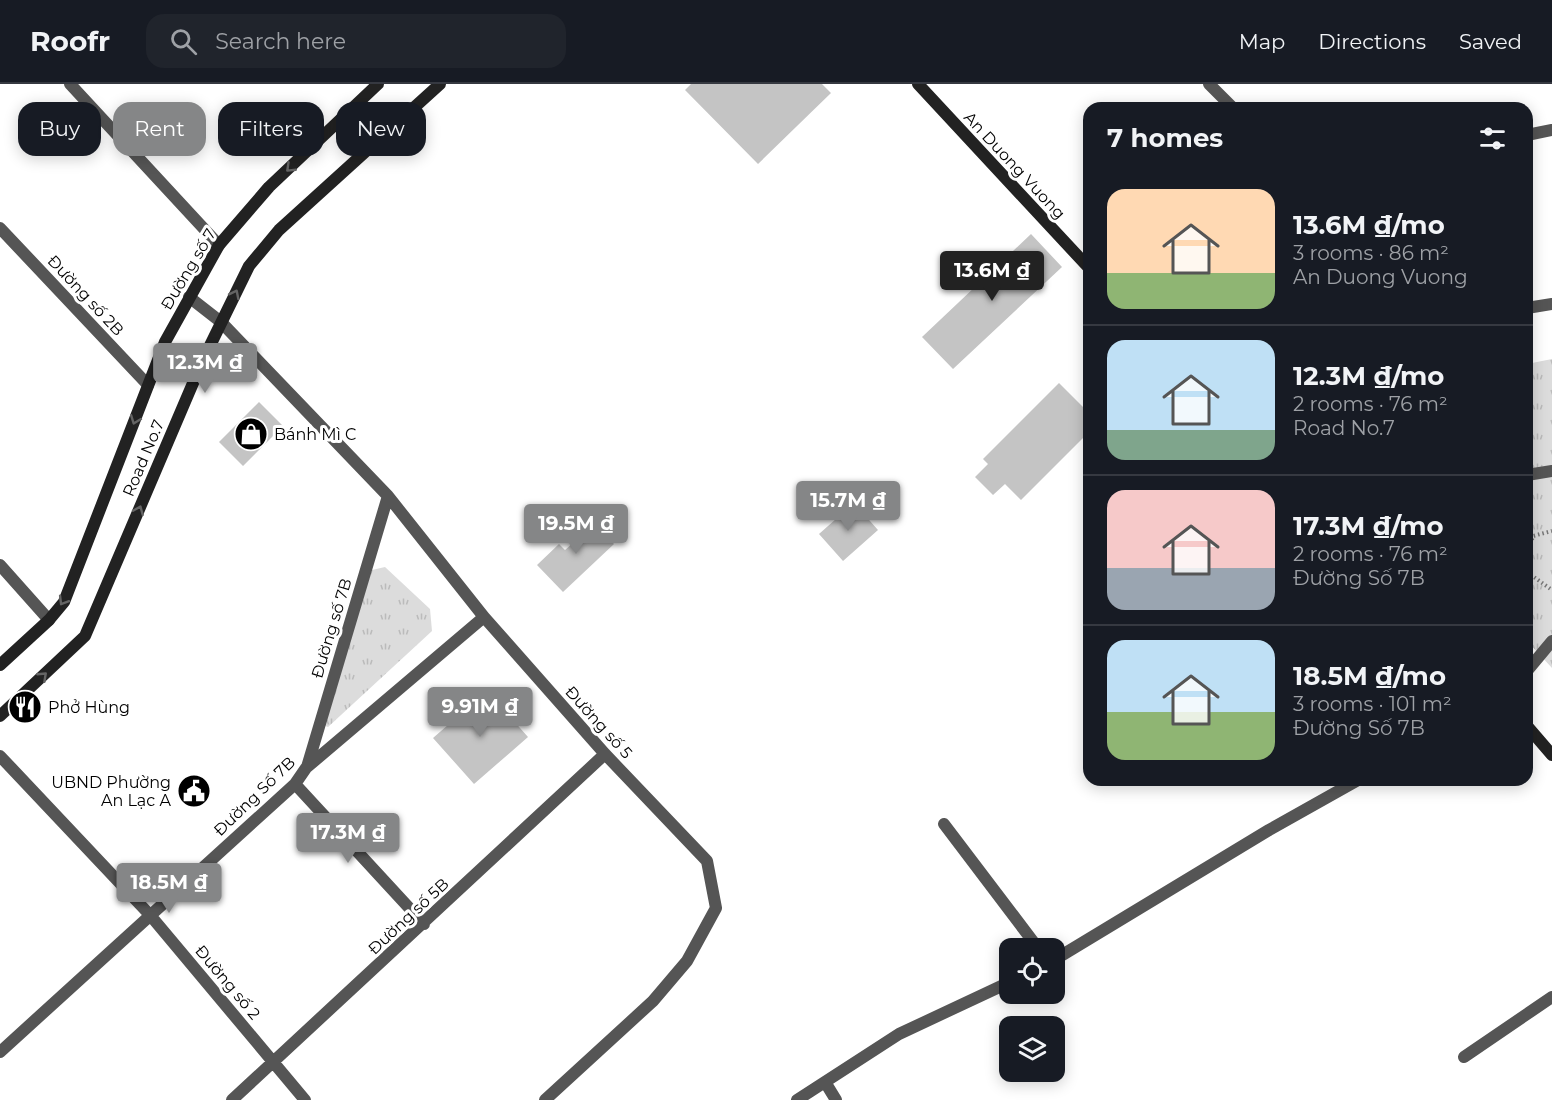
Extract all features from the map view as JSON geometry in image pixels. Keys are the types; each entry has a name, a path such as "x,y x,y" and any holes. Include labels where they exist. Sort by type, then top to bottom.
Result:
{"main road":[{"name":"Đường số 7","path":"0,665 49,620 64,602 165,342 219,245 269,187 378,84"},
{"name":"Road No.7","path":"0,716 85,636 221,322 249,266 279,230 440,84"},
{"name":"An Duong Vuong","path":"918,84 1083,262"},
{"path":"1533,733 1552,755"}],"street":[{"path":"70,84 219,245"},
{"path":"1209,84 1227,102"},
{"path":"1533,134 1552,130"},
{"name":"Đường số 2B","path":"0,228 148,385"},
{"name":"Đường số 5","path":"189,297 221,322 388,496 484,617 605,754 707,861 716,908 687,961 652,1001 545,1100"},
{"path":"1533,307 1552,303"},
{"path":"1533,474 1552,471"},
{"name":"Đường số 7B","path":"306,768 388,496"},
{"path":"0,565 49,620"},
{"name":"Đường Số 7B","path":"0,1052 295,784 306,768 484,617"},
{"path":"1533,664 1552,641"},
{"name":"Đường số 5B","path":"232,1100 605,754"},
{"name":"Đường số 2","path":"0,756 150,915 305,1100"},
{"path":"295,784 424,924"},
{"path":"1065,953 1269,830 1347,786"},
{"path":"944,824 1030,938"},
{"path":"797,1100 899,1034 999,987"},
{"path":"1464,1057 1552,997"},
{"path":"825,1082 836,1100"}],"path":[{"path":"1533,536 1552,531"},
{"path":"1533,576 1552,590"}],"green space":[{"path":"1552,359 1552,668 1533,647 1533,363"},
{"path":"385,567 430,609 432,631 328,727 320,724 372,570"}],"building":[{"path":"691,84 822,84 831,93 758,164 685,90"},
{"path":"1031,234 1062,267 953,369 922,337"},
{"path":"1059,383 1083,407 1083,438 1021,500 1005,484 993,495 975,477 988,464 983,459"},
{"name":"Bánh Mì C","path":"259,402 283,426 243,466 219,442"},
{"path":"854,503 878,530 843,561 819,534"},
{"path":"588,517 614,544 563,592 537,565 559,544 565,550 573,543 567,537"},
{"path":"487,691 528,737 474,784 433,738"}],"place":[{"name":"Bánh Mì C","path":"251,434"},
{"name":"Phở Hùng","path":"25,707"},
{"name":"UBND Phường An Lạc A","path":"194,791"}]}
